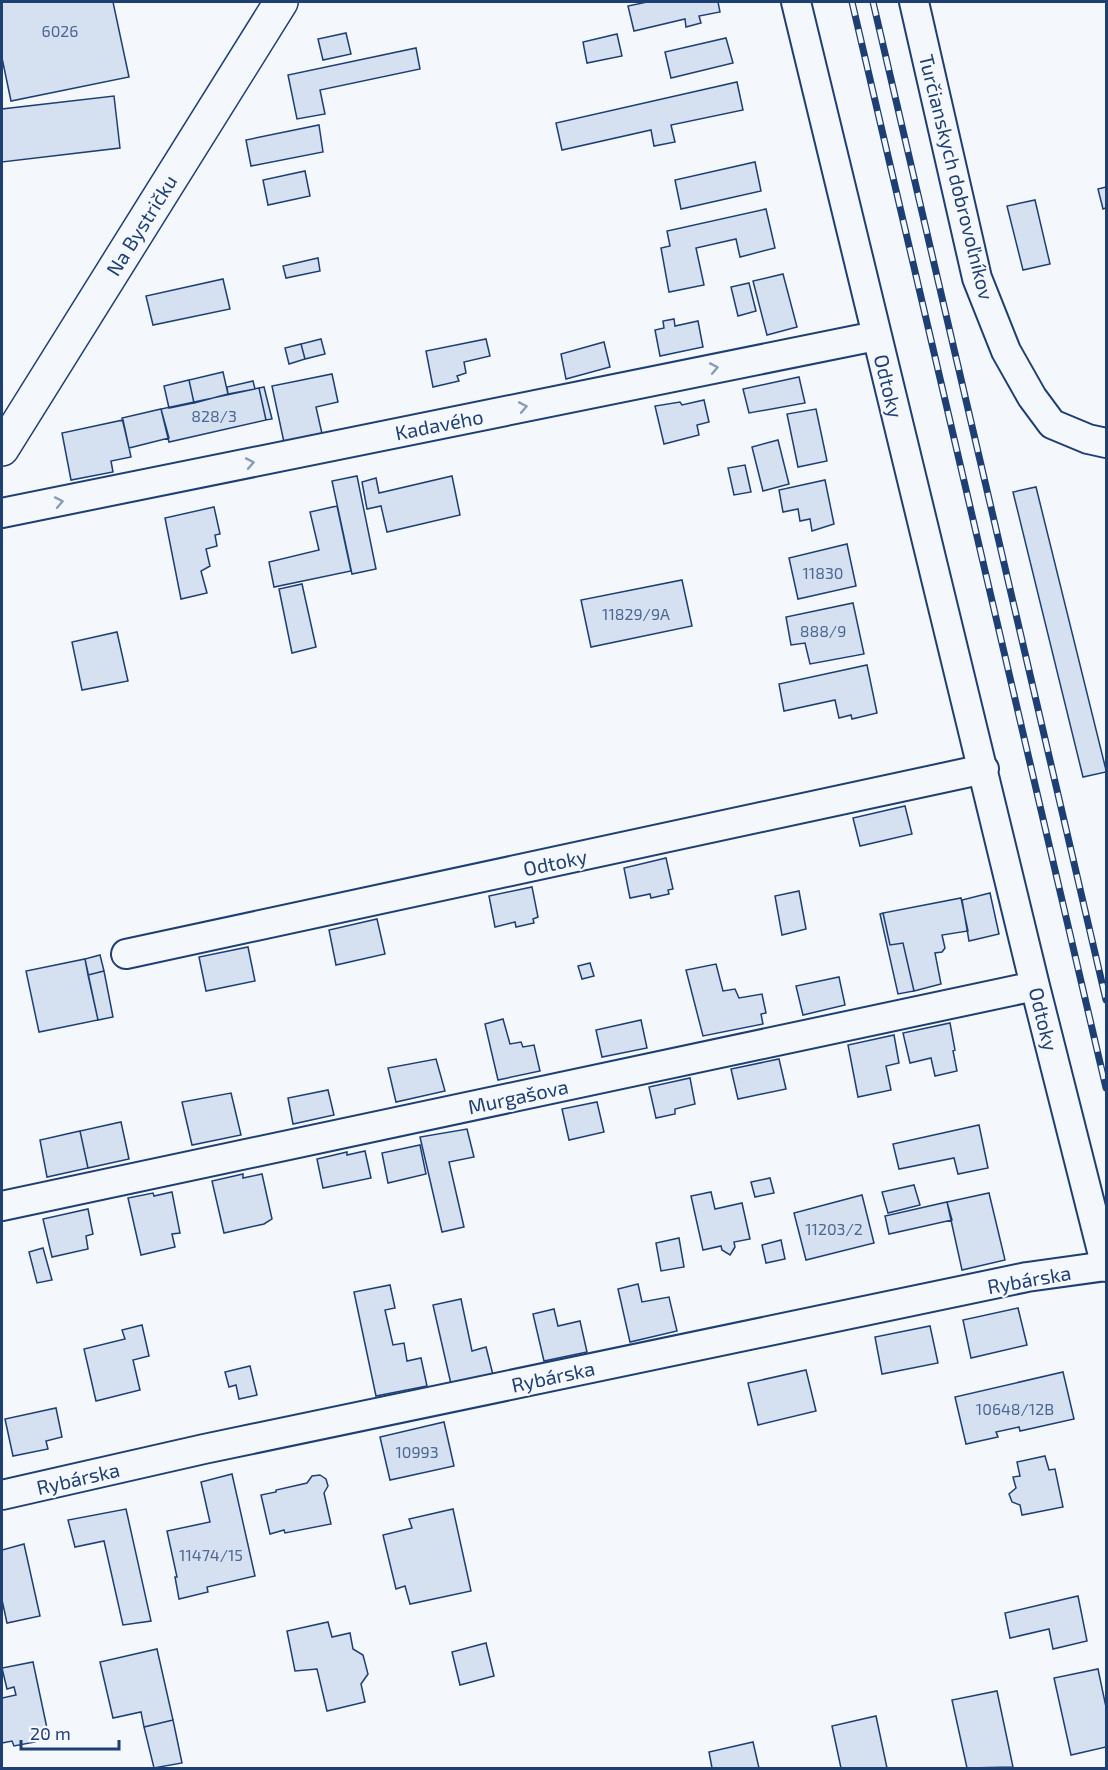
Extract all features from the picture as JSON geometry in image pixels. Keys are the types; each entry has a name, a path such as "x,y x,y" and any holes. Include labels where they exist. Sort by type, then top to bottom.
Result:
{"street":[{"name":"Na Bystričku","path":"2,449 281,2"},
{"name":"Odtoky","path":"796,2 1035,986 1106,1267"},
{"name":"Turčianskych dobrovoľníkov","path":"914,2 977,278 1006,351 1032,397 1052,424 1088,439 1107,443"},
{"name":"Kadavého","path":"2,513 876,336"},
{"name":"Odtoky","path":"126,954 984,769"},
{"name":"Murgašova","path":"2,1206 1035,986"},
{"name":"Rybárska","path":"2,1496 204,1449 1027,1277 1106,1267"}],"building":[{"path":"2,2 113,2 129,77 11,101 2,58"},
{"path":"647,2 718,2 720,12 699,16 701,23 686,27 685,19 634,31 628,6"},
{"path":"346,33 351,54 323,60 318,39"},
{"path":"617,34 622,56 587,63 583,42"},
{"path":"726,38 733,63 671,78 665,52"},
{"path":"416,48 420,69 320,90 325,114 297,119 288,75"},
{"path":"737,82 743,110 671,125 675,142 654,146 651,130 562,150 556,123"},
{"path":"114,96 120,148 2,162 2,109"},
{"path":"319,125 323,152 251,166 246,140"},
{"path":"755,162 761,191 681,209 675,180"},
{"path":"305,171 310,196 268,205 263,180"},
{"path":"1106,187 1106,208 1103,209 1098,189"},
{"path":"1035,200 1050,264 1023,270 1007,206"},
{"path":"766,209 775,248 740,257 736,239 696,248 704,285 669,292 661,248 670,246 667,231"},
{"path":"318,258 320,271 286,278 283,266"},
{"path":"783,274 797,327 767,335 753,281"},
{"path":"223,279 230,309 153,325 146,296"},
{"path":"749,283 756,311 738,316 731,287"},
{"path":"674,319 675,326 698,321 703,347 660,356 655,330 664,328 663,321"},
{"path":"321,339 325,354 305,359 301,344"},
{"path":"486,339 490,356 464,362 466,373 457,376 459,381 433,387 426,351"},
{"path":"604,342 610,367 566,379 561,354"},
{"path":"301,344 305,359 289,364 285,348"},
{"path":"223,372 228,394 194,403 189,380"},
{"path":"332,374 338,402 316,407 323,438 285,447 272,386"},
{"path":"799,377 805,403 749,413 743,389"},
{"path":"189,380 194,403 169,408 164,386"},
{"path":"253,381 255,389 228,394 227,387"},
{"path":"264,387 272,419 266,420 259,388"},
{"path":"259,388 266,420 169,442 161,409"},
{"path":"704,400 709,422 697,425 699,435 664,444 655,406 680,402 682,405"},
{"path":"161,409 169,438 129,448 122,418"},
{"path":"816,409 827,461 798,467 787,414"},
{"path":"123,420 131,457 111,461 113,472 71,480 62,433"},
{"path":"778,440 789,484 763,491 752,447"},
{"path":"745,465 751,492 734,495 728,468"},
{"path":"357,476 376,569 352,574 332,481"},
{"path":"452,476 460,515 387,532 381,506 367,509 362,482 376,478 379,493"},
{"path":"825,480 834,524 812,531 810,519 800,521 798,509 783,512 779,490"},
{"path":"1036,487 1106,770 1106,772 1083,777 1013,492"},
{"path":"337,506 351,571 274,587 269,562 319,550 310,512"},
{"path":"214,507 220,534 215,535 217,546 206,549 210,566 201,571 207,593 181,599 165,518"},
{"path":"847,544 856,586 798,599 789,558"},
{"path":"682,580 692,626 591,647 581,600"},
{"path":"302,584 316,647 292,653 279,589"},
{"path":"853,603 864,654 810,664 805,643 791,645 786,617"},
{"path":"117,632 128,681 82,690 72,642"},
{"path":"867,665 877,713 852,719 851,715 839,718 835,700 784,711 779,684"},
{"path":"905,806 912,834 860,846 853,818"},
{"path":"666,858 673,889 668,890 669,894 651,898 650,894 630,898 624,868"},
{"path":"532,887 538,917 533,919 534,923 516,927 515,922 495,927 489,896"},
{"path":"799,891 806,929 782,935 775,896"},
{"path":"990,893 999,934 969,941 962,900"},
{"path":"961,898 968,931 942,935 945,948 942,952 935,953 941,984 914,991 903,943 890,945 883,913"},
{"path":"883,913 890,945 903,943 914,991 898,994 880,914"},
{"path":"377,919 385,954 336,965 329,930"},
{"path":"248,947 255,981 206,991 199,957"},
{"path":"100,955 104,971 88,975 85,959"},
{"path":"85,959 98,1020 39,1032 26,971"},
{"path":"590,963 594,976 582,979 578,966"},
{"path":"716,964 723,991 735,989 739,998 762,994 766,1013 761,1014 763,1024 703,1036 686,970"},
{"path":"104,971 113,1017 98,1020 88,975"},
{"path":"839,977 845,1005 803,1015 796,986"},
{"path":"503,1019 510,1044 521,1042 523,1047 534,1045 540,1071 498,1080 485,1024"},
{"path":"641,1020 647,1048 602,1057 596,1030"},
{"path":"950,1023 957,1071 935,1076 931,1058 910,1063 903,1033"},
{"path":"894,1035 899,1063 886,1066 891,1090 858,1097 848,1045"},
{"path":"436,1059 445,1091 396,1102 388,1068"},
{"path":"779,1059 786,1089 738,1099 731,1069"},
{"path":"690,1078 695,1104 675,1109 675,1114 656,1118 649,1087"},
{"path":"328,1090 334,1115 293,1124 288,1098"},
{"path":"231,1093 241,1135 192,1145 182,1102"},
{"path":"597,1102 604,1132 569,1140 562,1109"},
{"path":"121,1122 129,1159 88,1168 80,1131"},
{"path":"979,1125 988,1168 958,1174 954,1158 899,1169 893,1144"},
{"path":"467,1129 474,1157 449,1162 464,1227 442,1232 420,1137"},
{"path":"80,1131 88,1168 47,1177 40,1140"},
{"path":"420,1145 426,1174 388,1183 382,1153"},
{"path":"365,1151 371,1178 323,1188 317,1159 347,1152 347,1155"},
{"path":"243,1174 243,1178 262,1174 272,1219 264,1224 224,1233 212,1181"},
{"path":"770,1178 774,1193 755,1197 751,1182"},
{"path":"914,1185 920,1205 888,1213 882,1192"},
{"path":"172,1192 180,1233 172,1234 175,1247 141,1255 128,1198"},
{"path":"711,1192 715,1209 742,1203 750,1239 734,1242 735,1247 730,1255 722,1250 721,1246 703,1250 691,1196"},
{"path":"989,1193 1005,1260 962,1270 947,1202"},
{"path":"862,1195 874,1243 806,1260 794,1213"},
{"path":"947,1202 952,1220 889,1234 885,1216"},
{"path":"88,1209 93,1234 86,1236 88,1249 52,1257 43,1219"},
{"path":"679,1238 684,1267 661,1271 656,1243"},
{"path":"781,1240 785,1259 766,1263 762,1245"},
{"path":"43,1248 52,1280 37,1283 29,1252"},
{"path":"638,1284 642,1302 669,1297 677,1331 630,1342 618,1289"},
{"path":"390,1285 395,1308 385,1310 393,1345 404,1343 407,1361 421,1358 427,1386 376,1396 354,1292"},
{"path":"461,1299 472,1351 486,1347 493,1375 451,1384 433,1305"},
{"path":"1018,1308 1027,1345 971,1358 963,1320"},
{"path":"554,1309 558,1326 580,1321 587,1352 544,1361 533,1314"},
{"path":"142,1325 149,1356 133,1360 140,1390 96,1401 84,1349 125,1339 122,1330"},
{"path":"930,1326 938,1363 882,1374 875,1337"},
{"path":"250,1366 257,1395 239,1399 236,1385 229,1387 225,1372"},
{"path":"806,1370 816,1411 758,1425 748,1383"},
{"path":"1063,1372 1074,1419 1020,1431 1019,1427 996,1432 998,1437 966,1444 955,1397"},
{"path":"56,1408 62,1437 46,1441 48,1449 13,1456 5,1419"},
{"path":"444,1422 454,1466 390,1480 380,1437"},
{"path":"1045,1456 1049,1470 1055,1469 1063,1507 1022,1515 1020,1505 1012,1502 1009,1494 1016,1488 1013,1477 1020,1476 1017,1462"},
{"path":"232,1474 255,1576 207,1587 208,1592 179,1599 175,1577 177,1577 167,1531 210,1522 201,1482"},
{"path":"320,1475 326,1479 328,1486 324,1493 331,1524 270,1534 261,1495 307,1483 312,1476"},
{"path":"126,1509 151,1621 123,1625 104,1541 75,1547 68,1520"},
{"path":"453,1509 471,1591 410,1604 405,1586 396,1589 383,1535 412,1528 409,1519"},
{"path":"24,1544 40,1616 7,1623 2,1600 2,1550"},
{"path":"1078,1596 1087,1641 1053,1649 1049,1629 1010,1638 1005,1613"},
{"path":"328,1622 332,1637 350,1633 353,1649 363,1655 368,1674 361,1684 365,1702 327,1711 317,1669 295,1671 287,1631"},
{"path":"486,1643 494,1676 460,1685 452,1652"},
{"path":"157,1649 173,1720 144,1727 141,1712 113,1718 100,1662"},
{"path":"33,1662 48,1733 33,1736 35,1742 14,1746 12,1741 2,1743 2,1698 16,1695 14,1687 7,1689 2,1668"},
{"path":"1098,1669 1106,1707 1106,1747 1071,1755 1054,1678"},
{"path":"997,1691 1013,1767 967,1768 952,1700"},
{"path":"876,1716 887,1768 841,1768 832,1726"},
{"path":"173,1720 182,1763 154,1768 144,1727"},
{"path":"753,1742 759,1768 712,1768 709,1752"}],"railway":[{"path":"852,2 1106,1088"},
{"path":"873,2 1106,1000"}]}
